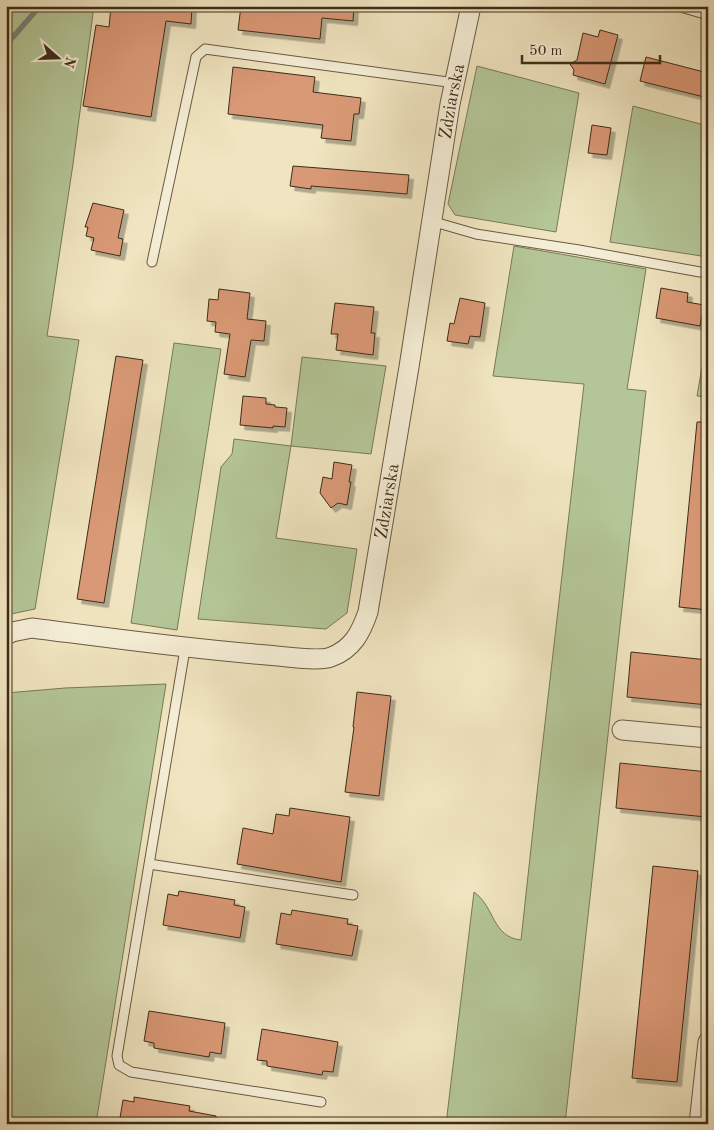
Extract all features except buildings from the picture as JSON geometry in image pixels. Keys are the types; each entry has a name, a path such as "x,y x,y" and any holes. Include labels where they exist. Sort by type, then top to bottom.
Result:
{"street":[{"name":"Zdziarska","path":"6,635 32,628 185,648 308,659 330,658 344,651 360,633 368,612 409,367 431,221 455,83 471,6"},
{"path":"622,730 708,738"},
{"path":"699,1124 708,1042"}],"lane":[{"path":"677,6 708,15"},
{"path":"152,262 196,57 205,49 455,83"},
{"path":"431,221 476,234 700,272"},
{"path":"185,648 117,1056 119,1065 131,1072 321,1102"},
{"path":"149,864 353,895"}],"green space":[{"path":"6,6 94,6 47,336 79,340 35,609 6,615"},
{"path":"477,66 579,93 556,232 455,215 448,204"},
{"path":"633,106 708,126 708,257 610,242"},
{"path":"514,246 646,269 627,389 646,391 565,1124 446,1124 474,892 481,898 504,933 512,938 521,940 584,384 493,376"},
{"path":"708,333 708,397 697,396"},
{"path":"174,343 221,349 177,630 131,623"},
{"path":"302,357 386,366 371,454 291,446"},
{"path":"234,439 291,446 276,538 357,549 347,613 326,629 198,619 221,467 232,454"},
{"path":"166,684 96,1124 6,1124 6,693 65,688"}],"waterway":[{"path":"6,45 40,6"}]}
